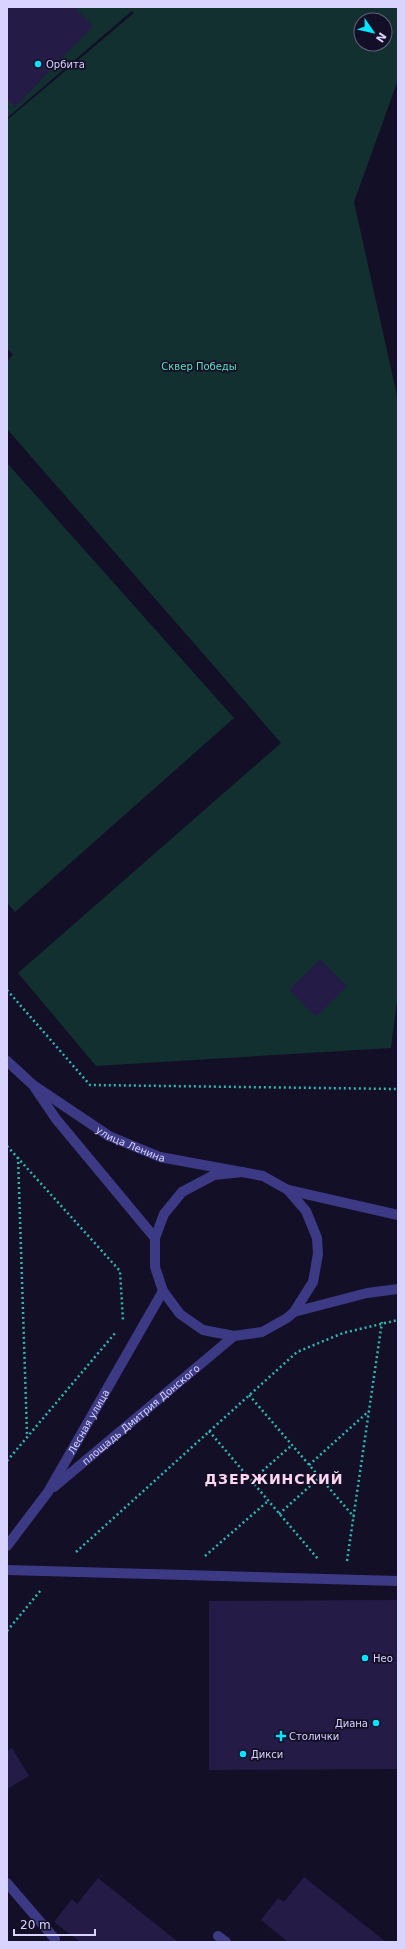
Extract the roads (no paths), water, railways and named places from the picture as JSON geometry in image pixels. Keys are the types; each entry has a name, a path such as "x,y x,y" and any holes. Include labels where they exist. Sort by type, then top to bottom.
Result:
{"street":[{"name":"улица Ленина","path":"7,1061 33,1085 109,1136 160,1158 263,1176 288,1190 398,1215"},
{"name":"улица Ленина","path":"33,1085 56,1119 155,1238"},
{"name":"улица Ленина","path":"242,1172 214,1175 182,1192 164,1214 155,1238 155,1267 163,1291 180,1314 204,1330 234,1336 262,1332 287,1318 294,1312 313,1282 318,1254 317,1238 306,1211 288,1190"},
{"name":"улица Ленина","path":"294,1312 367,1293 398,1289"},
{"name":"Лесная улица","path":"7,1546 48,1492 163,1291"},
{"name":"площадь Дмитрия Донского","path":"48,1492 234,1336"},
{"path":"7,1570 398,1581"},
{"path":"7,1883 55,1939 55,1942"},
{"path":"218,1936 226,1942"}],"place":[{"name":"Орбита","path":"38,64"},
{"name":"Нео","path":"365,1658"},
{"name":"Диана","path":"376,1723"},
{"name":"Столички","path":"281,1736"},
{"name":"Дикси","path":"243,1754"}],"district":[{"name":"ДЗЕРЖИНСКИЙ","path":"274,1479"}],"park label":[{"name":"Сквер Победы","path":"199,366"}]}
